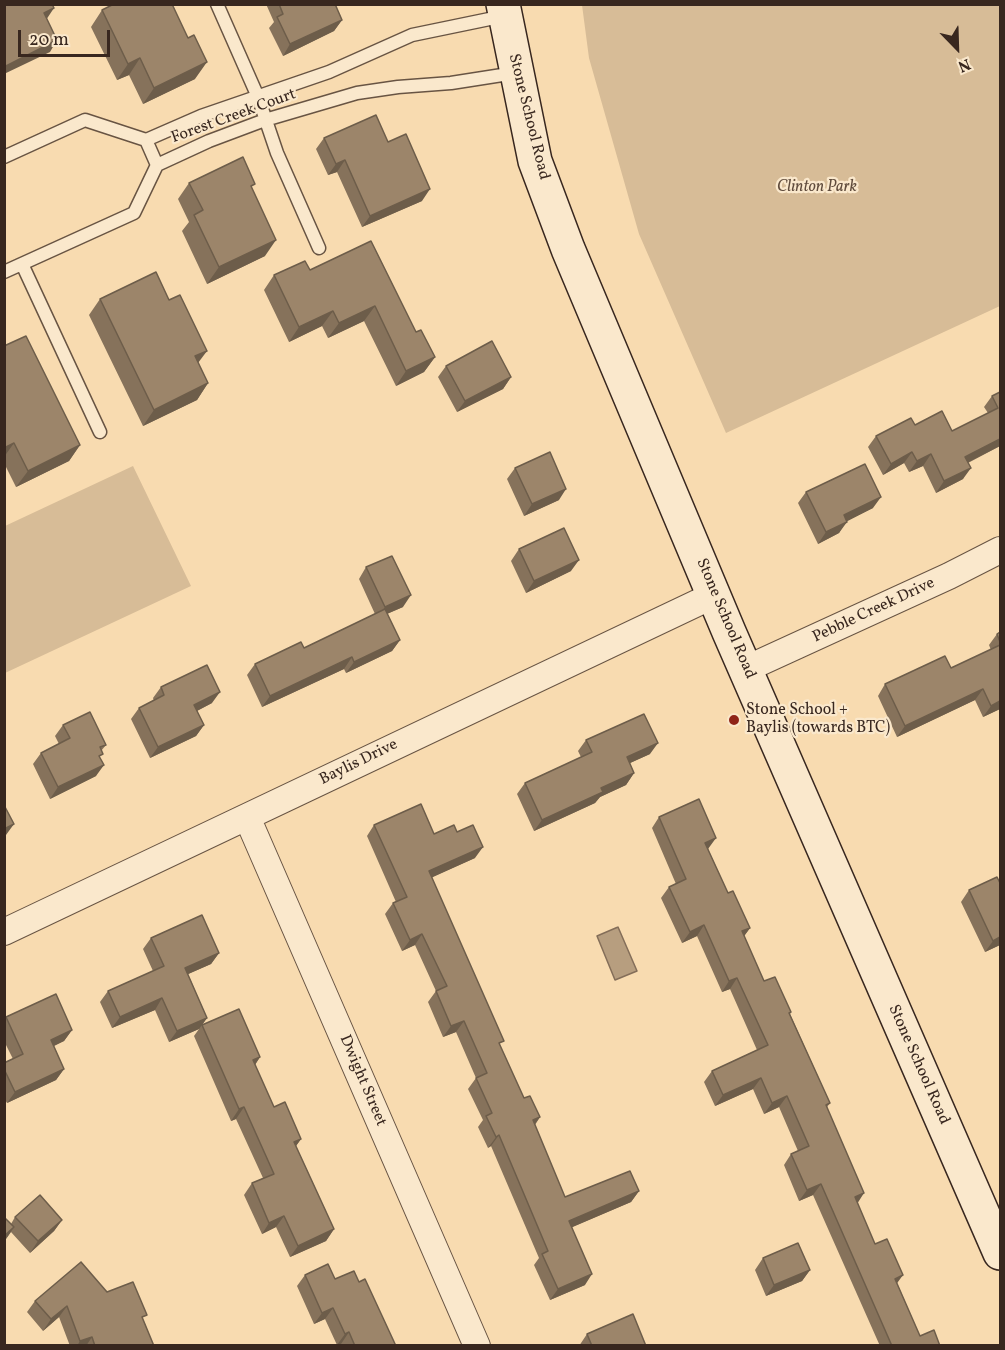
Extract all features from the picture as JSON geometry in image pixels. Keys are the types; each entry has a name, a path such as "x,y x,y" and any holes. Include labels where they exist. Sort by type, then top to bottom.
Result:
{"main road":[{"name":"Stone School Road","path":"504,10 535,161 568,249 714,595 1000,1253"}],"street":[{"name":"Pebble Creek Drive","path":"746,669 949,576 1000,550"},
{"name":"Baylis Drive","path":"4,932 714,595"},
{"name":"Dwight Street","path":"247,816 477,1346"}],"lane":[{"path":"217,4 258,97 277,153 319,248"},
{"name":"Forest Creek Court","path":"146,140 201,116 329,72 412,35 504,10"},
{"name":"Forest Creek Court","path":"4,272 134,213 157,165 209,141 266,120 357,93 451,83 516,72"},
{"path":"4,157 85,120 146,140 157,165"},
{"path":"22,264 100,432"}],"green space":[{"name":"Clinton Park","path":"582,5 1000,5 1000,306 726,433 639,234 589,58"},
{"path":"133,466 191,586 5,673 5,526"}],"shaded area":[{"path":"618,927 637,971 615,980 597,936"}],"building":[{"path":"4,4 52,4 54,8 44,13 57,40 6,66 4,62"},
{"path":"114,4 172,4 188,38 194,35 207,62 154,88 140,58 128,64 102,10"},
{"path":"279,4 335,4 342,20 290,44 277,17 283,14"},
{"path":"376,115 388,142 406,134 430,189 370,216 345,160 336,164 324,138"},
{"path":"243,157 255,184 251,186 276,240 219,267 194,215 203,210 189,183"},
{"path":"371,241 416,332 421,330 435,357 406,371 375,306 339,323 333,311 299,327 274,275 305,261 310,270"},
{"path":"156,272 169,300 180,295 207,351 195,356 208,383 154,410 100,299"},
{"path":"26,336 80,445 28,471 14,443 4,448 4,346"},
{"path":"492,341 511,377 465,401 446,366"},
{"path":"1000,392 1000,439 965,457 971,468 944,481 931,454 917,461 912,452 891,464 876,436 911,418 915,425 942,411 952,431 998,408 992,396"},
{"path":"550,452 566,489 532,504 515,468"},
{"path":"865,464 881,497 844,515 847,522 826,532 806,492"},
{"path":"564,528 579,560 534,581 519,549"},
{"path":"392,556 411,595 385,607 366,567"},
{"path":"385,609 400,640 354,662 352,657 270,696 255,664 301,642 304,648"},
{"path":"1000,645 1000,701 991,706 983,689 905,726 885,684 945,656 951,668"},
{"path":"207,665 220,692 194,705 204,725 158,747 139,708 164,695 161,687"},
{"path":"90,712 106,745 100,747 103,754 99,756 104,765 58,787 41,753 70,738 63,725"},
{"path":"644,714 658,743 627,757 634,773 601,788 603,792 542,820 525,783 592,752 586,740"},
{"path":"699,799 716,838 705,843 728,893 733,891 750,928 742,931 764,981 775,977 830,1103 826,1105 864,1193 855,1197 875,1244 887,1239 903,1275 895,1279 920,1336 934,1330 940,1346 892,1346 821,1184 807,1190 791,1154 809,1146 787,1096 772,1103 761,1078 723,1095 712,1071 768,1045 737,978 729,981 704,925 690,932 669,887 686,879 659,817"},
{"path":"421,804 434,834 454,825 457,832 473,825 483,847 429,871 504,1041 499,1043 524,1098 530,1096 540,1117 533,1120 565,1197 630,1171 639,1191 569,1221 592,1274 558,1289 542,1254 548,1251 499,1135 496,1137 486,1116 492,1113 476,1078 487,1073 464,1021 451,1026 436,991 447,986 422,934 410,940 393,903 407,897 374,825"},
{"path":"4,805 14,824 4,829"},
{"path":"997,877 1000,883 1000,937 993,941 969,890"},
{"path":"202,915 219,953 185,968 207,1018 177,1031 162,998 120,1017 108,991 164,966 151,938"},
{"path":"56,994 72,1030 51,1040 64,1069 15,1092 4,1069 4,1063 23,1054 6,1017"},
{"path":"239,1009 260,1057 253,1060 274,1107 285,1102 301,1139 294,1142 334,1229 298,1246 284,1216 269,1223 252,1183 274,1174 244,1107 239,1109 202,1025"},
{"path":"40,1195 62,1220 38,1241 15,1217"},
{"path":"4,1217 14,1227 4,1236"},
{"path":"798,1243 810,1270 774,1285 763,1258"},
{"path":"81,1262 107,1292 133,1282 147,1315 142,1317 154,1346 95,1346 92,1337 80,1341 67,1306 51,1319 35,1301"},
{"path":"328,1264 335,1279 354,1271 359,1282 365,1279 396,1346 355,1346 349,1332 345,1334 333,1308 322,1313 305,1275"},
{"path":"633,1314 646,1346 592,1346 587,1334"}],"place":[{"name":"Stone School + Baylis (towards BTC)","path":"734,720"}]}
